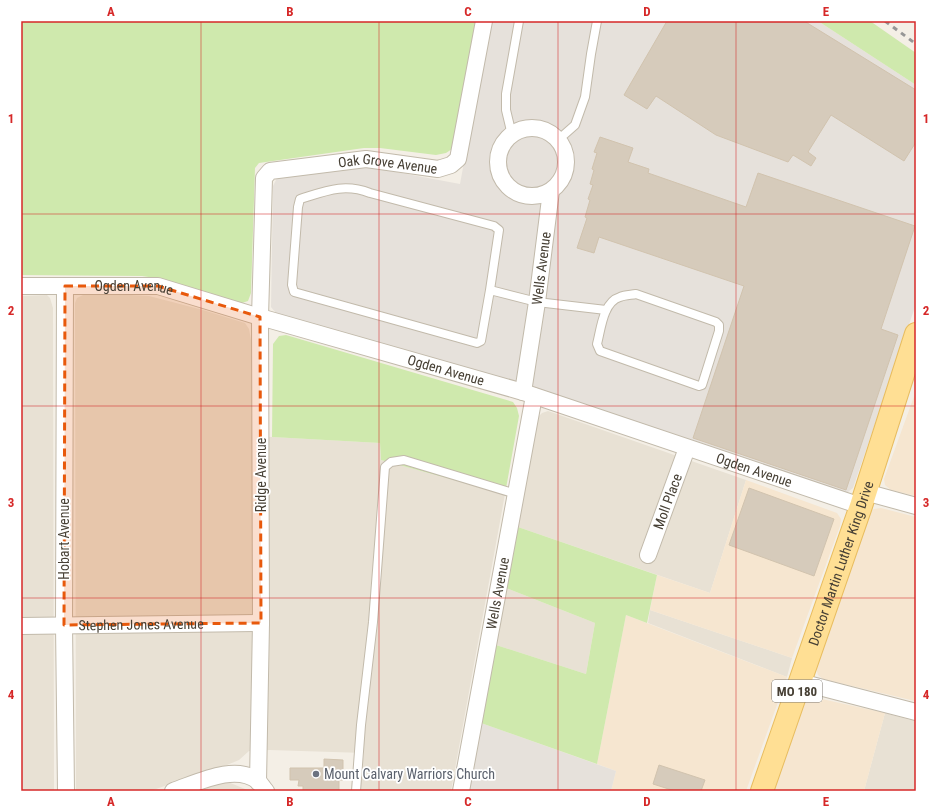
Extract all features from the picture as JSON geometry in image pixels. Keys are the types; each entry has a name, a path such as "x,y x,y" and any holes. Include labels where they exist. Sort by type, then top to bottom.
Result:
{"main road":[{"name":"Doctor Martin Luther King Drive","path":"762,791 863,499 916,334"}],"street":[{"name":"Oak Grove Avenue","path":"270,171 366,159 438,169 451,165 458,159 484,21"},
{"path":"527,128 538,129 549,133 558,140 564,150 566,162 565,173 559,184 551,192 541,196 530,197 519,194 510,189 503,180 499,170 498,159 500,149 507,139 516,132 527,128"},
{"name":"Ridge Avenue","path":"262,786 260,317 264,178 270,171"},
{"name":"Wells Avenue","path":"461,791 516,494 529,394 537,302 551,192"},
{"name":"Ogden Avenue","path":"21,286 158,286 260,317 529,394 687,448 863,499 916,506"},
{"name":"Hobart Avenue","path":"65,286 64,625 66,791"},
{"name":"Moll Place","path":"648,555 687,448"},
{"name":"Stephen Jones Avenue","path":"21,626 261,623"},
{"path":"800,682 916,712"},
{"path":"181,790 227,774 247,776 262,786"}],"lane":[{"path":"512,135 506,110 506,94 519,21"},
{"path":"558,140 575,125 585,97 590,54 597,21"},
{"path":"333,189 359,189 494,226 499,230 490,290 481,341 477,343 294,292 292,285 298,207 300,199 333,189"},
{"path":"490,290 537,302 606,310"},
{"path":"636,294 716,322 719,325 720,331 702,385 699,386 600,351 597,344 606,310 614,300 619,297 636,294"},
{"path":"356,791 374,614 384,468 391,462 404,460 516,494"}],"highlighted area":[{"path":"65,286 158,286 260,317 261,623 64,625"}],"shaded area":[{"path":"490,21 818,21 916,85 916,304 853,488 848,492 838,493 547,394 276,313 271,307 273,186 277,178 364,166 460,184"},
{"path":"93,293 149,296 245,323 249,329 251,340 252,436 380,443 381,460 505,494 451,791 359,791 364,753 270,750 249,751 239,760 227,765 150,791 76,791 75,303 77,298 85,294"},
{"path":"47,295 50,298 53,308 54,791 21,791 21,296"},
{"path":"916,391 916,496 891,490 885,485 884,479"},
{"path":"548,411 746,480 710,593 518,527 537,418 542,413"},
{"path":"746,480 837,513 841,519 840,526 792,658 650,610 657,575 710,593"},
{"path":"881,508 916,517 915,701 823,679 818,675 816,668 869,513 874,509"},
{"path":"506,588 595,623 586,674 496,645"},
{"path":"650,610 792,658 787,677 648,623"},
{"path":"626,615 787,677 746,791 611,791 616,771 597,764"},
{"path":"916,696 916,791 864,791 885,713 910,720"},
{"path":"813,697 885,713 864,791 772,791 804,702 807,698"},
{"path":"481,723 616,771 611,791 469,791"},
{"path":"228,782 250,791 200,791 217,784"}],"green space":[{"path":"21,21 476,21 452,149 446,153 436,155 380,148 364,148 259,163 255,168 251,293 248,301 242,303 162,279 142,276 21,275"},
{"path":"818,21 870,21 916,53 916,85"},
{"path":"286,335 513,402 517,408 519,416 505,494 381,460 380,443 272,437 273,344 279,336"},
{"path":"518,527 657,575 647,623 626,615 597,764 481,723 496,645 586,674 595,623 506,588"}],"building":[{"path":"667,21 804,21 916,90 916,142 904,161 831,115 808,152 816,158 811,166 793,155 788,162 716,135 656,96 647,109 624,95"},
{"path":"600,137 633,148 628,162 649,169 648,173 746,207 758,173 915,226 881,329 898,335 846,490 693,438 744,286 599,237 594,253 577,248 587,218 585,217 590,200 588,199 593,185 590,184 594,170 592,169 597,153 594,152"},
{"path":"749,488 834,519 814,576 729,545"},
{"name":"Mount Calvary Warriors Church","path":"324,759 343,760 343,780 339,780 339,791 303,791 303,786 298,786 299,780 290,780 290,768 324,768"},
{"path":"659,765 705,780 701,791 675,791 653,784"}],"railway":[{"path":"885,21 916,44"}],"place":[{"name":"Mount Calvary Warriors Church","path":"316,774"}]}
